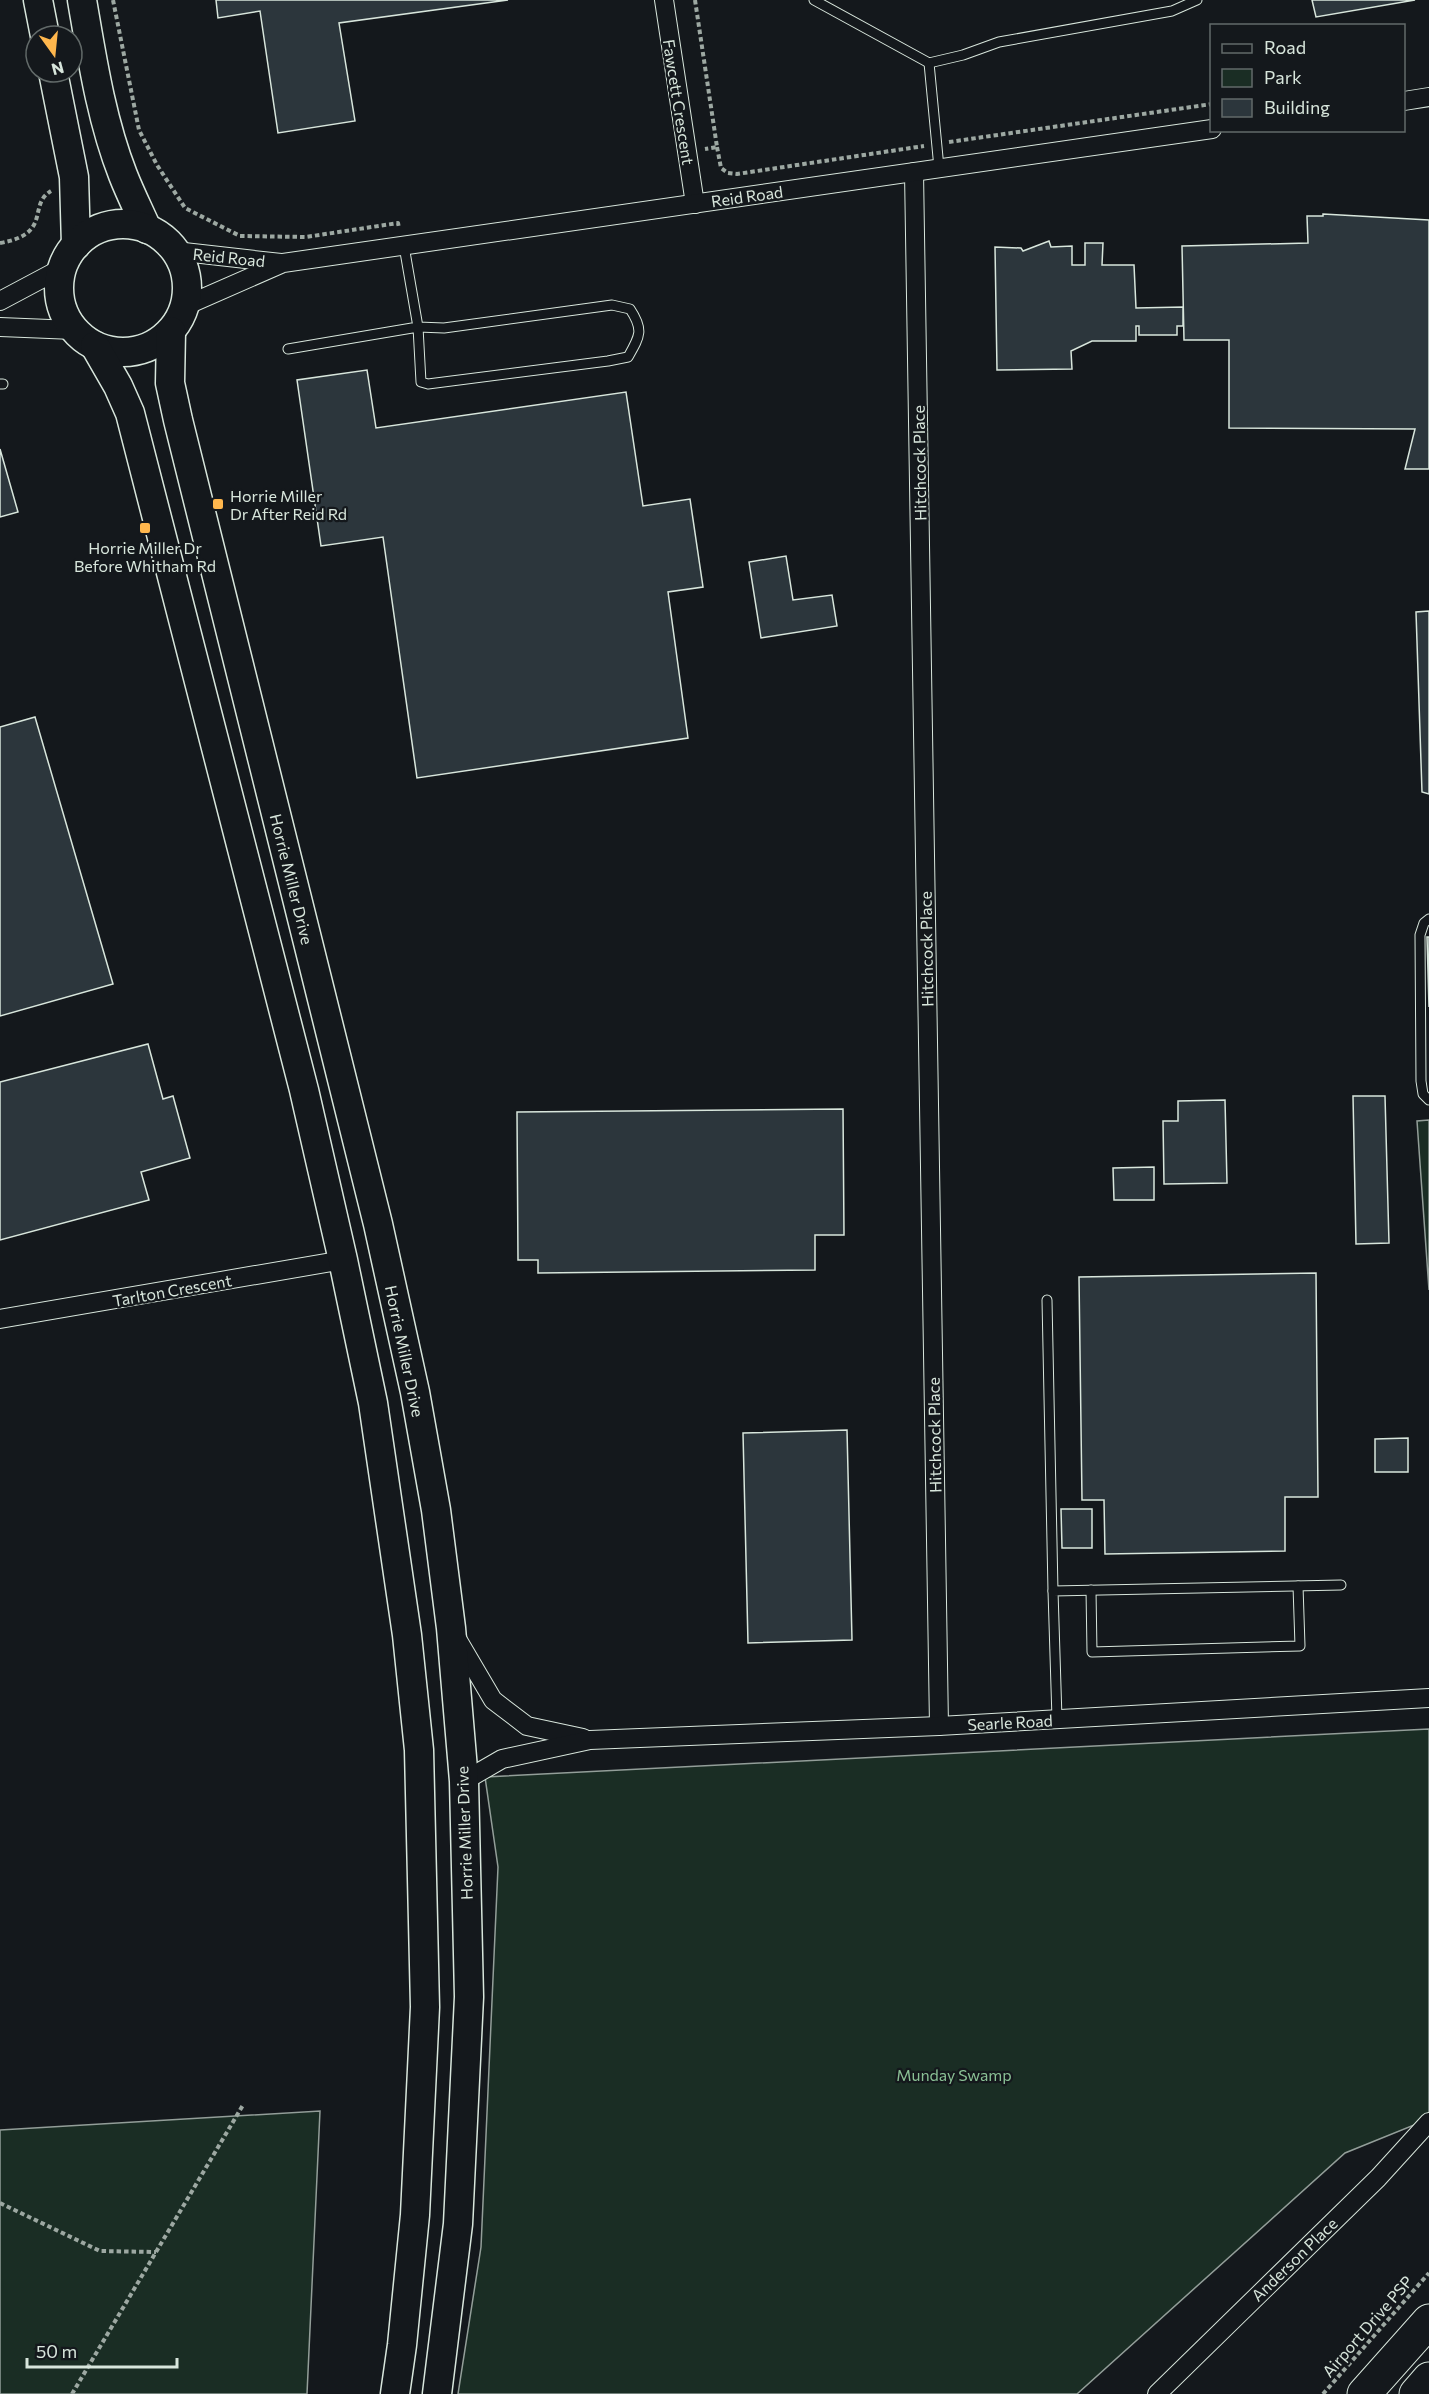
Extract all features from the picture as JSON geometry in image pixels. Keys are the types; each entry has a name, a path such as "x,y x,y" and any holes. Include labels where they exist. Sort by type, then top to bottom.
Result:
{"highway":[{"path":"1364,2394 1429,2321"},
{"path":"1416,2394 1429,2379"}],"main road":[{"path":"38,0 43,24"},
{"name":"Horrie Miller Drive","path":"81,0 93,64 113,144 123,175 147,229"},
{"path":"55,84 74,177 69,257 59,284 60,300 65,316 84,338 126,404 138,442 304,1090 374,1403 405,1624 419,1750 425,2007 415,2215 402,2345 394,2394"},
{"name":"Horrie Miller Drive","path":"69,257 91,233 109,226 129,225 147,229 163,238 175,251 184,268 187,286 185,306 171,331 155,344 135,351 115,352 84,338"},
{"name":"Horrie Miller Drive","path":"171,331 171,384 178,420 378,1224 415,1392 436,1510 451,1628 464,1781 469,1997 458,2224 437,2394"}],"street":[{"name":"Fawcett Crescent","path":"664,0 694,204"},
{"path":"1405,101 1429,97"},
{"name":"Reid Road","path":"175,251 283,263 1210,129"},
{"name":"Hitchcock Place","path":"914,172 939,1726"},
{"path":"0,301 69,257"},
{"name":"Reid Road","path":"185,306 283,263"},
{"path":"0,327 84,338"},
{"name":"Tarlton Crescent","path":"0,1319 343,1260"},
{"name":"Searle Road","path":"451,1628 494,1701 527,1726 590,1740"},
{"name":"Searle Road","path":"464,1781 502,1759 590,1740 939,1726 1429,1698"},
{"name":"Anderson Place","path":"1157,2394 1378,2178 1429,2122"}],"lane":[{"path":"814,0 929,63 963,55 999,42 1172,11 1197,0"},
{"path":"929,63 939,168"},
{"path":"288,349 418,327 455,327 612,305 630,309 639,323 637,340 628,357 428,384 422,382 418,327 404,246"},
{"path":"1429,919 1424,923 1420,935 1421,1082 1423,1094 1429,1100"},
{"path":"1047,1300 1057,1719"},
{"path":"1053,1591 1341,1585"},
{"path":"1091,1590 1092,1652 1299,1646 1298,1586"}],"path":[{"path":"112,0 139,130 157,165 185,208 240,236 306,237 398,223 404,246"},
{"path":"695,0 721,168 728,173 737,174 1210,104"},
{"path":"687,152 717,147"},
{"path":"0,243 26,235 33,227 45,196 49,191 56,190"},
{"path":"72,2394 243,2105"},
{"path":"0,2204 100,2251 156,2252"},
{"name":"Airport Drive PSP","path":"1323,2394 1429,2274"}],"green space":[{"path":"1429,1120 1429,1290 1417,1121"},
{"name":"Munday Swamp","path":"1429,1729 1429,2119 1345,2153 1077,2394 458,2394 481,2247 498,1867 485,1777"},
{"path":"320,2111 307,2394 0,2394 0,2130"}],"building":[{"path":"216,0 508,0 339,23 355,121 278,133 260,11 218,18"},
{"path":"1312,0 1415,0 1316,17"},
{"path":"1323,214 1429,220 1429,469 1405,469 1415,429 1229,428 1229,340 1184,340 1182,246 1308,243 1307,216 1323,216"},
{"path":"1049,241 1051,247 1072,246 1072,265 1085,265 1085,243 1103,243 1102,265 1134,265 1136,308 1183,307 1183,326 1177,326 1177,335 1139,335 1139,326 1136,326 1136,341 1092,341 1071,351 1072,369 997,370 995,247 1021,248 1023,251"},
{"path":"367,370 376,428 626,392 643,506 690,499 703,587 668,592 688,738 417,778 383,537 321,546 297,380"},
{"path":"0,449 18,512 0,517"},
{"path":"786,556 793,600 832,595 837,626 761,638 749,562"},
{"path":"1429,611 1429,794 1422,792 1416,612"},
{"path":"35,717 113,984 0,1016 0,727"},
{"path":"1427,937 1429,937 1429,1007"},
{"path":"148,1044 163,1099 173,1096 190,1158 141,1172 149,1200 0,1240 0,1082"},
{"path":"1353,1096 1385,1096 1389,1243 1356,1244"},
{"path":"1225,1100 1227,1183 1164,1184 1163,1121 1178,1121 1178,1101"},
{"path":"843,1109 844,1235 815,1235 815,1270 538,1273 538,1260 518,1260 517,1112"},
{"path":"1154,1167 1154,1200 1114,1200 1113,1168"},
{"path":"1316,1273 1318,1497 1285,1497 1285,1551 1105,1554 1104,1500 1082,1500 1079,1277"},
{"path":"847,1430 852,1640 748,1643 743,1433"},
{"path":"1408,1438 1408,1472 1375,1472 1375,1439"},
{"path":"1061,1509 1092,1509 1092,1548 1062,1548"}],"place":[{"name":"Horrie Miller Dr After Reid Rd","path":"218,504"},
{"name":"Horrie Miller Dr Before Whitham Rd","path":"145,528"}]}
